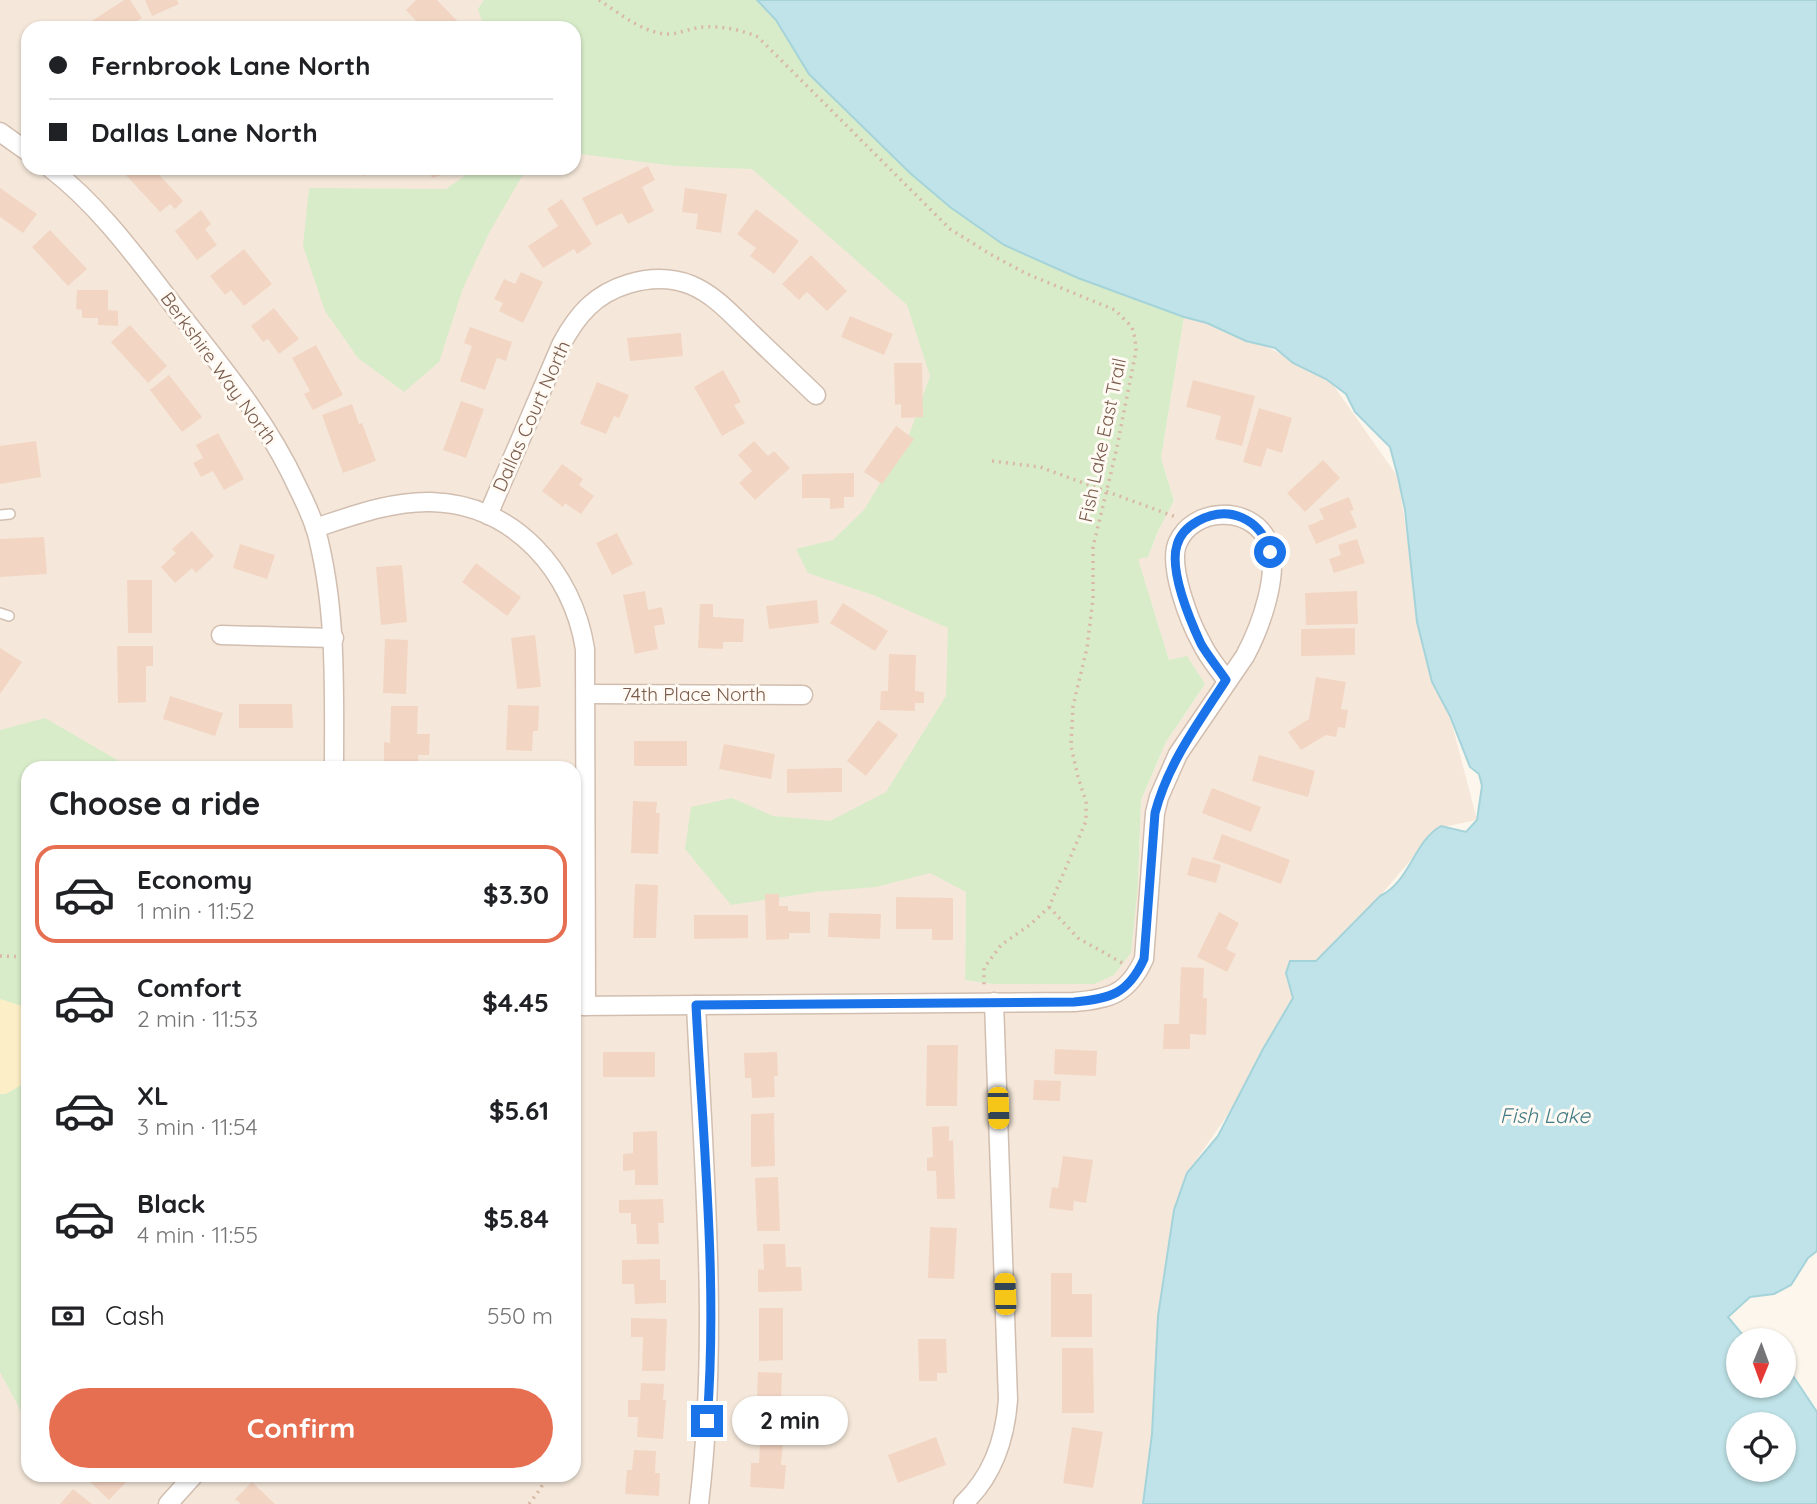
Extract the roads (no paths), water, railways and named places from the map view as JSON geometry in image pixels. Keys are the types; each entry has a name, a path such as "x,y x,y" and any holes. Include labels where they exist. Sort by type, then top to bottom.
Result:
{"street":[{"path":"0,132 21,147"},
{"name":"Berkshire Way North","path":"60,175 133,254 260,417 290,472 315,528 328,587 334,638 334,761"},
{"name":"Dallas Court North","path":"488,515 562,343 575,320 593,302 612,289 638,281 663,279 690,285 716,299 816,395"},
{"path":"315,528 402,503 432,502 462,506 488,515 512,528 547,560 561,578 581,625 585,649 581,954"},
{"path":"581,1006 990,1002 1093,1000 1108,997 1133,979 1144,959 1155,813 1159,797 1178,754 1226,680 1245,656 1261,618 1271,573 1266,538 1240,516 1223,513 1204,518 1188,528 1177,542 1175,556 1188,612 1203,646 1226,680"},
{"path":"221,635 334,638"},
{"name":"74th Place North","path":"586,694 803,695"},
{"path":"963,1504 975,1493 993,1465 1004,1435 1008,1400 990,1002"},
{"path":"696,1005 710,1329 709,1395 699,1504"},
{"path":"168,1504 188,1482"}],"water":[{"name":"Fish Lake","path":"757,0 1817,0 1817,1251 1808,1258 1791,1285 1774,1294 1750,1297 1728,1317 1737,1328 1726,1328 1726,1398 1796,1398 1796,1380 1817,1412 1817,1504 1143,1504 1152,1434 1158,1316 1174,1210 1187,1173 1218,1136 1293,998 1286,973 1290,961 1316,961 1380,896 1390,890 1424,841 1441,826 1466,832 1477,820 1482,786 1479,774 1470,767 1450,716 1432,682 1417,622 1405,510 1390,447 1355,412 1346,394 1326,379 1293,363 1275,348 1246,341 1207,323 1078,278 1004,245 950,207 910,173 809,74 776,20"}]}
